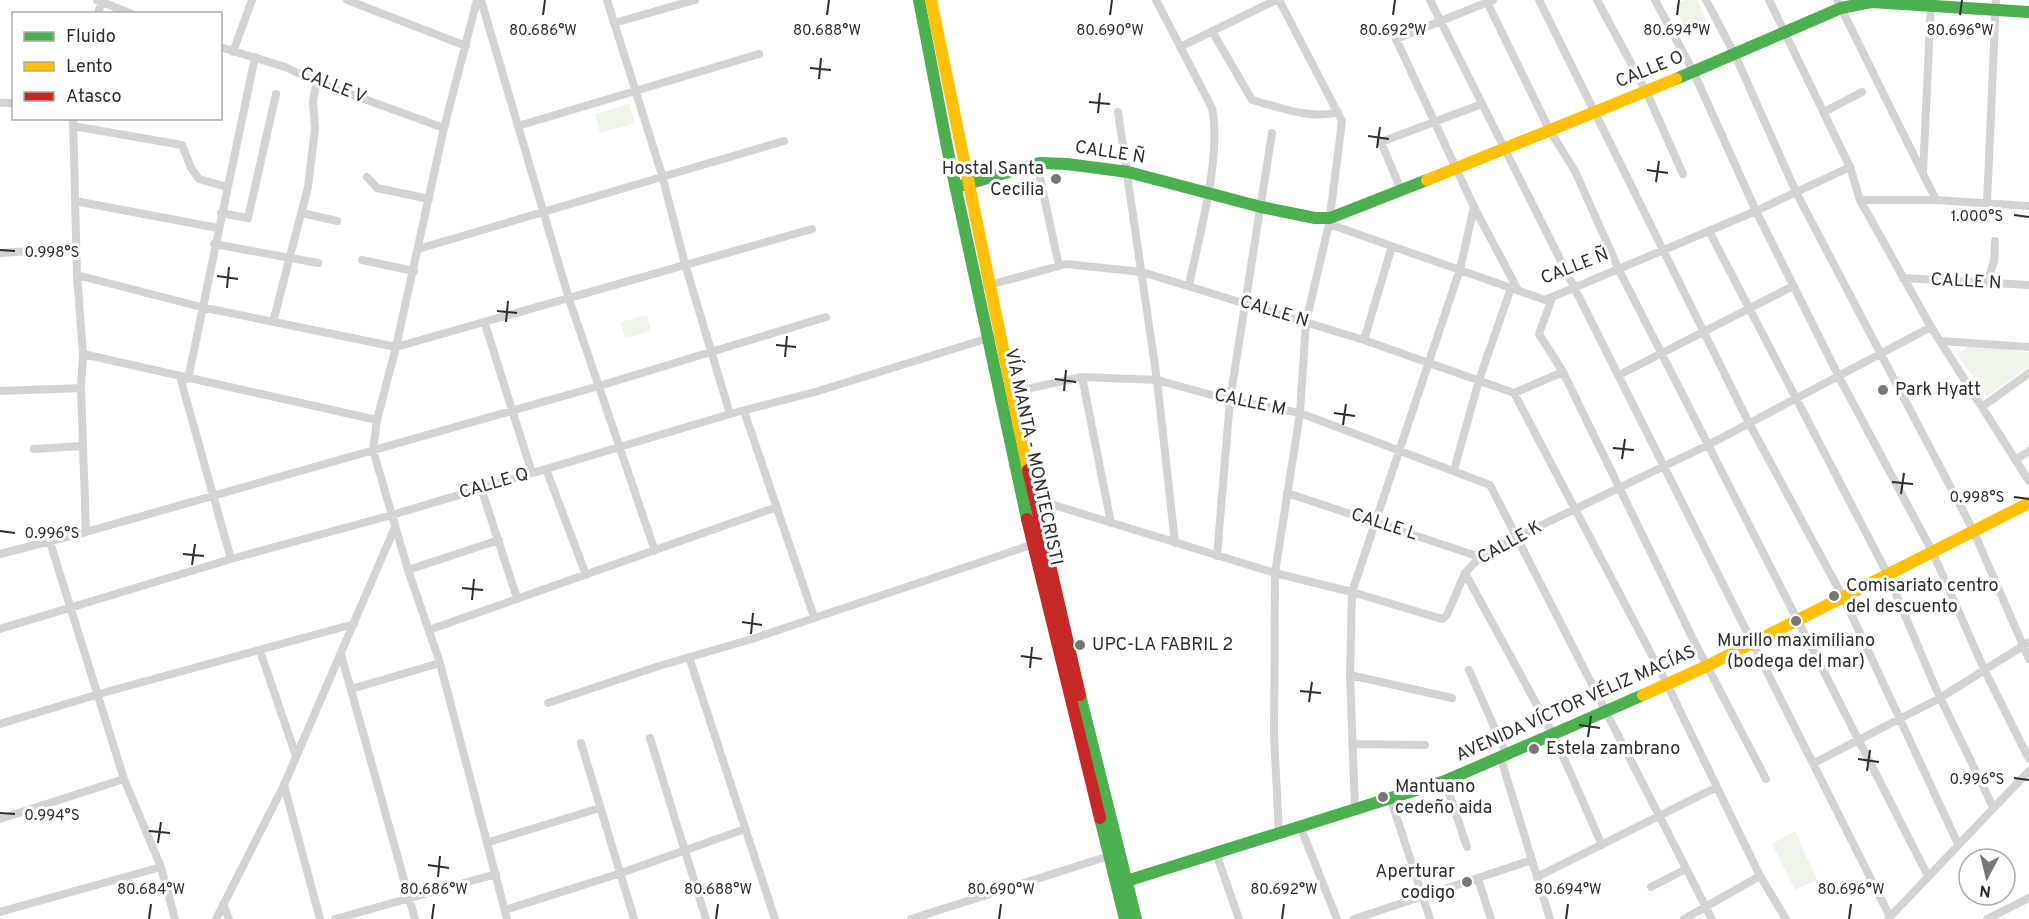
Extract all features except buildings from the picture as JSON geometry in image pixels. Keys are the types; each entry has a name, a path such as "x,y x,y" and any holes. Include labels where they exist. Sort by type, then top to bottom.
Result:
{"street":[{"path":"233,52 252,0"},
{"path":"347,0 466,46"},
{"path":"479,0 444,128 414,271 377,420 373,450 408,570 440,663 489,842 507,919"},
{"path":"479,0 569,299 654,551"},
{"path":"607,0 662,175 685,264 729,414"},
{"path":"614,23 695,0"},
{"name":"VÍA MANTA - MONTECRISTI","path":"919,0 1007,393 1038,543 1120,883 1125,919"},
{"name":"VÍA MANTA - MONTECRISTI","path":"931,0 961,185"},
{"path":"1156,0 1212,108 1215,122 1207,192 1189,285"},
{"path":"1180,47 1277,0 1342,122 1330,221 1306,322 1300,413 1275,573 1274,735 1279,833"},
{"path":"1430,0 1889,918 2029,771"},
{"path":"1539,0 1706,332 1749,423 1844,599 1958,844"},
{"path":"1597,0 1646,91 1683,174"},
{"path":"1655,0 1693,71 1756,212 1793,286 1932,551 1984,669 2029,759"},
{"path":"1706,0 1735,55 1796,192 1973,530 2026,644 2029,659"},
{"path":"1769,0 1850,167 1860,200 1931,327 2017,459 2029,482"},
{"path":"100,1 127,12"},
{"path":"1454,470 1479,380 1515,289 1396,39 1488,1 1550,131 1575,171 1619,270 1928,876"},
{"name":"CALLE O","path":"1330,221 1735,55 1785,33 1839,4 1871,1 1996,5 2029,12"},
{"path":"1923,173 1930,3"},
{"path":"1839,4 1936,200"},
{"path":"1987,202 1996,5"},
{"path":"1212,31 1252,100 1309,113 1328,115 1338,112"},
{"name":"CALLE V","path":"222,48 255,57 444,128"},
{"path":"518,126 759,54"},
{"path":"231,559 184,378 255,57"},
{"path":"273,322 302,213 314,145 313,100 317,82"},
{"path":"1824,112 1862,92"},
{"path":"221,213 248,218 276,94"},
{"path":"1401,190 1381,142 1482,104"},
{"path":"1118,112 1157,380 1175,543"},
{"path":"86,532 81,388 83,354 77,275 73,122 182,145 190,168 199,179 227,187"},
{"path":"1217,556 1230,400 1272,133"},
{"path":"418,249 544,213 662,175 693,169 784,141"},
{"path":"1037,164 1059,266"},
{"name":"CALLE Ñ","path":"961,185 1037,164 1067,164 1128,172 1261,207 1330,221 1539,299 1552,298 1574,290 1756,212 1850,167"},
{"path":"367,177 377,188 429,199"},
{"path":"1860,200 1936,200 2029,206"},
{"path":"75,201 218,228"},
{"path":"1355,809 1350,675 1352,592 1460,269 1474,207"},
{"path":"302,213 337,221"},
{"path":"77,275 201,307 396,347 485,324 685,264 812,230"},
{"path":"1709,231 1795,400 1888,574 1940,698 1993,807"},
{"path":"1987,283 1994,261 1995,241"},
{"path":"214,244 318,263"},
{"path":"1364,340 1392,246"},
{"path":"0,253 76,248"},
{"path":"363,260 414,271"},
{"name":"CALLE N","path":"983,287 1066,264 1142,272 1364,340 1514,393"},
{"name":"CALLE N","path":"1903,278 2029,285"},
{"path":"1619,375 1793,286"},
{"path":"1552,298 1539,334 1563,372 1707,666 1766,779"},
{"path":"0,554 86,532 711,354 826,318"},
{"path":"485,324 532,473"},
{"name":"CALLE K","path":"1028,497 1217,556 1442,619 1447,615 1466,573 1480,558 1517,537 1708,445 1931,327"},
{"name":"CALLE Q","path":"0,629 729,414 815,392 994,336"},
{"path":"1941,341 2029,347"},
{"path":"83,354 377,420"},
{"path":"1563,372 1514,393 1667,684 1715,788 1783,918"},
{"path":"1982,406 2029,373"},
{"path":"1082,377 1111,523"},
{"name":"CALLE M","path":"1007,393 1082,377 1157,380 1230,400 1300,413 1490,484 1517,537"},
{"path":"0,391 81,388"},
{"path":"744,411 814,617"},
{"path":"34,448 83,446"},
{"path":"2017,459 2029,451"},
{"path":"546,469 586,574"},
{"path":"481,488 517,598"},
{"name":"CALLE L","path":"1287,493 1480,558"},
{"name":"AVENIDA VÍCTOR VÉLIZ MACÍAS","path":"1120,883 1445,781 1504,758 1707,666 1844,599 1932,551 2029,503"},
{"path":"429,630 777,507"},
{"path":"216,919 284,785 396,527"},
{"path":"1517,537 1712,919"},
{"path":"408,570 499,540"},
{"path":"50,542 124,779 161,867 175,919"},
{"path":"548,703 752,639 1038,543"},
{"path":"1466,573 1554,736 1602,845"},
{"path":"0,724 99,694 354,624"},
{"path":"1814,764 1940,698 2026,644"},
{"path":"260,651 296,756"},
{"path":"341,654 414,919"},
{"path":"689,657 775,919"},
{"path":"351,689 440,663"},
{"path":"1469,670 1504,758 1550,919"},
{"path":"1350,675 1452,698"},
{"path":"650,738 683,851 706,919"},
{"path":"580,743 634,919"},
{"path":"1352,744 1425,745"},
{"path":"0,819 124,779"},
{"path":"1445,781 1467,847"},
{"path":"284,785 320,919"},
{"path":"1537,877 1715,788"},
{"path":"1390,797 1430,919"},
{"path":"489,842 600,808"},
{"path":"1300,826 1337,919"},
{"path":"505,910 621,873 745,829"},
{"path":"1216,853 1239,919"},
{"path":"911,919 1113,855"},
{"path":"1354,919 1532,860"},
{"path":"0,912 161,867"},
{"path":"1651,887 1686,869"},
{"path":"335,919 495,874"},
{"path":"1684,919 1760,876"},
{"path":"1478,879 1491,919"},
{"name":"VÍA MANTA - MONTECRISTI","path":"1120,883 1136,919"},
{"path":"1988,919 2029,898"},
{"path":"223,904 229,919"}],"shaded area":[{"path":"1686,0 1697,0 1708,24 1688,34 1674,5"},
{"path":"629,104 635,123 600,133 595,114"},
{"path":"647,315 651,331 625,338 620,322"},
{"path":"1969,346 2029,352 2029,367 1987,396 1957,354"},
{"path":"1795,831 1817,880 1795,890 1772,844"}],"traffic: fast":[{"path":"919,0 948,152 1027,519"},
{"path":"1676,79 1841,8 1871,2 2029,12"},
{"path":"960,186 1040,163 1067,164 1128,172 1261,207 1315,218 1330,218 1427,180"},
{"path":"1080,695 1136,919"},
{"path":"1117,884 1445,781 1643,695"},
{"path":"1100,818 1125,919"}],"traffic: slow":[{"path":"931,0 1028,470"},
{"path":"1427,180 1676,79"},
{"path":"1643,695 1707,666 2029,503"}],"traffic: jam":[{"path":"1028,470 1080,695"},
{"path":"1027,519 1100,818"}],"place":[{"name":"Hostal Santa Cecilia","path":"1056,179"},
{"name":"Park Hyatt","path":"1883,390"},
{"name":"Comisariato centro del descuento","path":"1834,596"},
{"name":"Murillo maximiliano (bodega del mar)","path":"1796,621"},
{"name":"UPC-LA FABRIL 2","path":"1080,645"},
{"name":"Estela zambrano","path":"1534,749"},
{"name":"Mantuano cedeño aida","path":"1383,797"},
{"name":"Aperturar codigo","path":"1467,882"}]}
